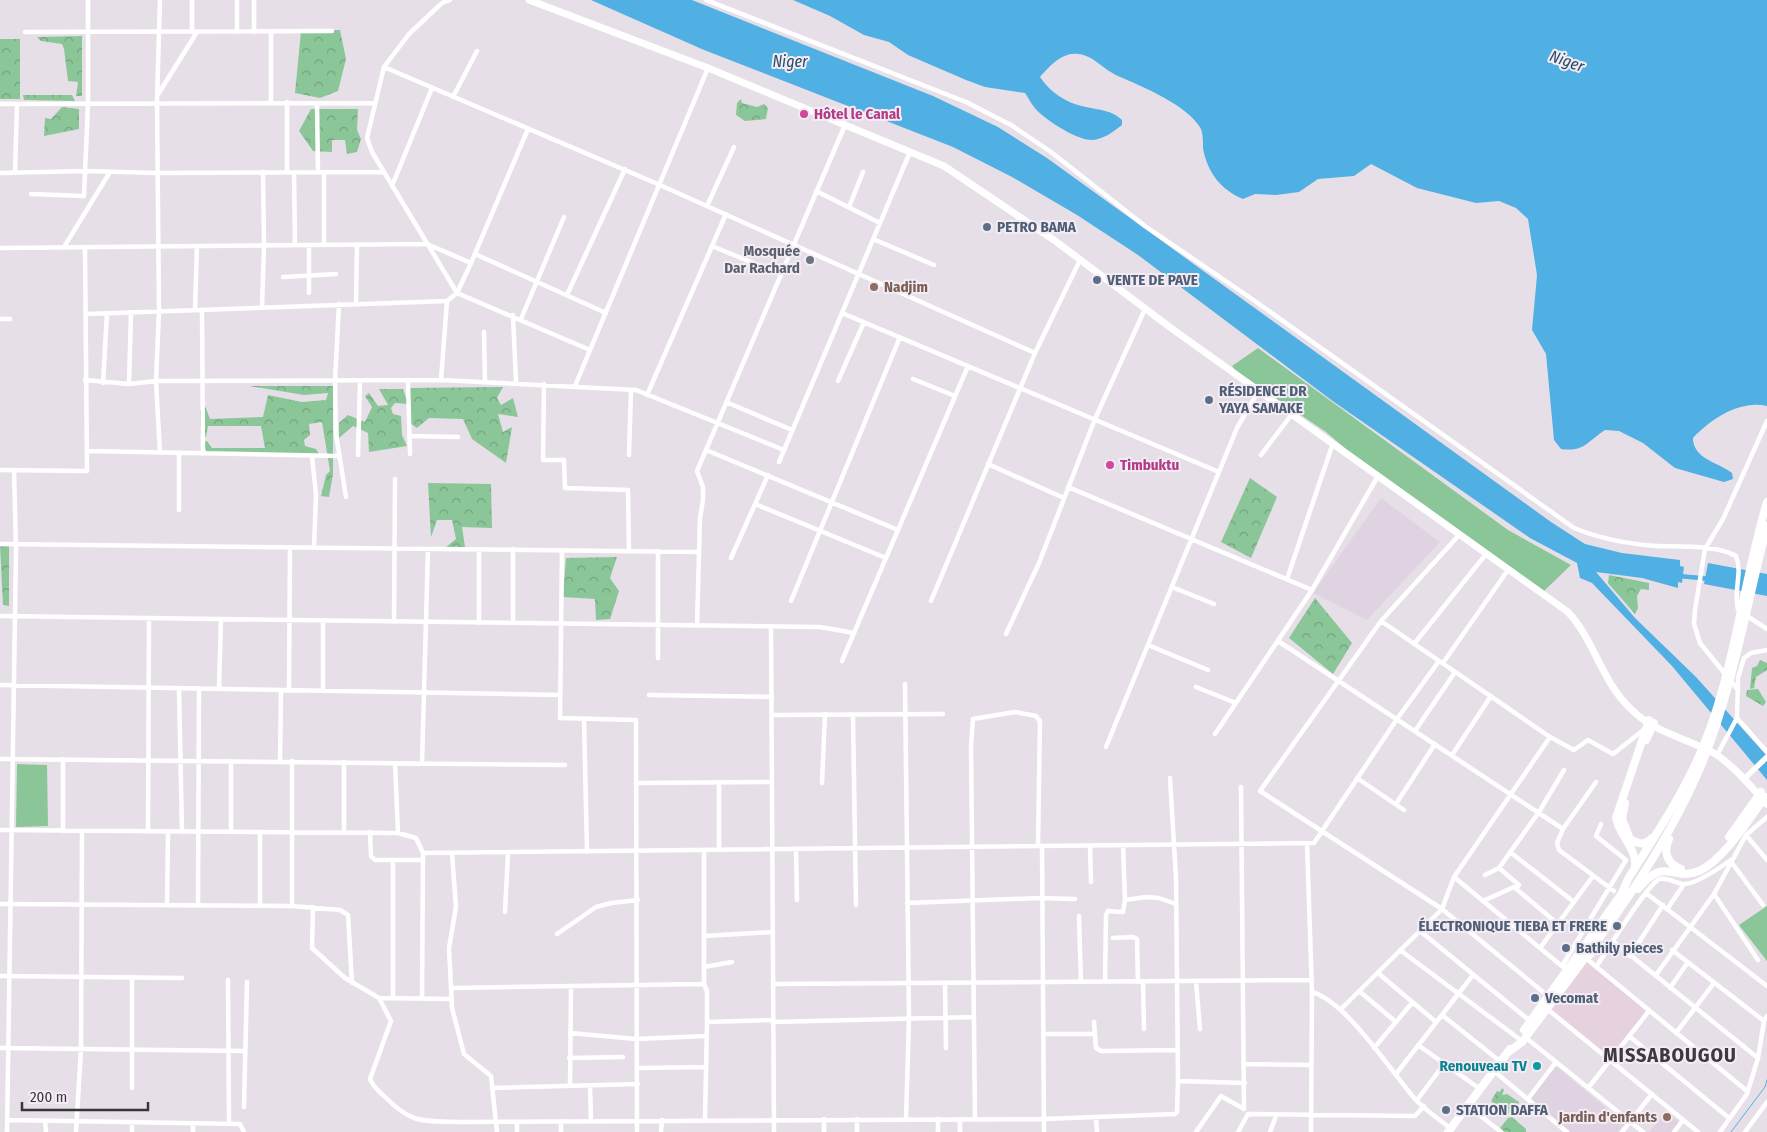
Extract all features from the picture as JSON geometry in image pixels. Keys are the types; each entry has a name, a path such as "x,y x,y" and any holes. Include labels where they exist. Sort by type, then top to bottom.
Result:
{"main road":[{"path":"529,0 708,68 951,170 1080,260 1145,309 1568,612 1578,625 1603,671 1622,695 1650,724 1718,753 1764,798"},
{"path":"1521,1038 1564,968 1593,945 1615,891 1634,868 1698,765 1722,688 1767,502"},
{"path":"1643,883 1665,847 1681,810 1734,671 1767,526"},
{"path":"1650,724 1623,806 1622,819 1626,834 1636,843 1648,843 1653,837"},
{"path":"1634,868 1634,854 1619,831 1616,818 1650,724"},
{"path":"1665,847 1667,857 1675,867 1688,870 1705,864 1712,859 1764,798"},
{"path":"1450,1131 1507,1053 1546,1008 1615,916 1643,883 1653,873 1659,871 1693,874 1708,866 1724,852 1764,798"},
{"path":"1615,891 1653,848 1675,801"},
{"path":"1615,916 1681,810"}],"street":[{"path":"31,194 84,196 88,104 88,0"},
{"path":"160,0 157,97 159,311 156,381 160,453"},
{"path":"157,97 195,32 192,0"},
{"path":"237,0 237,32"},
{"path":"254,0 254,32"},
{"path":"450,0 442,3 409,34 384,67 367,138 383,172 457,293 513,315 590,350"},
{"path":"706,0 966,102 1011,125 1059,158 1145,226 1252,299 1574,528 1613,541 1692,546 1705,550 1729,552 1736,556 1739,571 1735,596 1738,610 1767,629"},
{"path":"25,32 332,31"},
{"path":"271,32 271,102"},
{"path":"453,97 477,50"},
{"path":"384,67 660,184 1035,353"},
{"path":"575,386 708,68"},
{"path":"392,186 432,88"},
{"path":"287,102 287,172"},
{"path":"318,102 324,245"},
{"path":"0,104 375,103"},
{"path":"16,104 16,173"},
{"path":"697,626 700,518 703,487 696,471 792,244 845,125"},
{"path":"87,314 447,301 457,293 528,129"},
{"path":"707,206 734,147"},
{"path":"779,462 910,152"},
{"path":"0,173 86,170 158,173 383,172"},
{"path":"567,295 625,170"},
{"path":"64,247 110,172"},
{"path":"262,307 264,246 263,172"},
{"path":"294,172 294,245"},
{"path":"849,207 863,172"},
{"path":"816,191 880,223"},
{"path":"647,395 726,214"},
{"path":"521,319 564,217"},
{"path":"874,238 934,265"},
{"path":"0,248 427,244 471,263"},
{"path":"309,245 309,293"},
{"path":"356,304 357,245"},
{"path":"195,310 197,246"},
{"path":"712,246 780,274"},
{"path":"0,470 87,471 85,380 88,374 85,247"},
{"path":"475,254 606,313"},
{"path":"931,601 1035,353 1080,260"},
{"path":"283,276 336,274"},
{"path":"441,380 447,301"},
{"path":"339,304 335,382 336,434 346,496"},
{"path":"1006,634 1039,563 1095,419 1145,309"},
{"path":"202,310 203,454"},
{"path":"129,384 131,312"},
{"path":"104,383 107,313"},
{"path":"842,313 1219,472"},
{"path":"513,315 516,383"},
{"path":"0,319 10,319"},
{"path":"838,381 864,322"},
{"path":"484,332 485,382"},
{"path":"791,601 900,337"},
{"path":"842,661 968,366"},
{"path":"913,379 955,396"},
{"path":"85,380 129,384 156,381 408,382 441,380 631,390 784,450"},
{"path":"358,455 360,382"},
{"path":"408,382 410,454"},
{"path":"544,384 543,460 564,460 565,488 628,490 629,551"},
{"path":"628,455 631,390"},
{"path":"1106,747 1237,428 1259,390"},
{"path":"726,402 792,430"},
{"path":"1262,455 1292,414"},
{"path":"1738,690 1733,681 1710,658 1696,634 1694,624 1696,599 1705,550 1742,480 1767,421"},
{"path":"409,436 458,437"},
{"path":"1287,579 1333,443"},
{"path":"706,450 898,530"},
{"path":"86,451 340,456"},
{"path":"179,453 179,510"},
{"path":"312,456 312,477 316,495 314,547"},
{"path":"988,464 1064,498"},
{"path":"7,1132 14,759 16,544 14,470"},
{"path":"732,558 768,475"},
{"path":"1216,734 1312,590 1378,476"},
{"path":"394,622 395,479"},
{"path":"1068,487 1312,590"},
{"path":"755,504 886,558"},
{"path":"1460,534 1381,621 1260,791 1442,909 1548,996"},
{"path":"0,544 699,552"},
{"path":"289,690 290,547"},
{"path":"422,763 428,548"},
{"path":"479,549 479,623"},
{"path":"513,550 513,623"},
{"path":"562,550 560,718 636,720 638,900 637,1132"},
{"path":"658,551 658,658"},
{"path":"1414,644 1486,554"},
{"path":"423,854 1314,843 1397,719 1508,570"},
{"path":"1172,587 1214,604"},
{"path":"0,616 771,627 820,628 854,633"},
{"path":"148,832 149,618"},
{"path":"219,689 220,619"},
{"path":"323,621 323,690"},
{"path":"1381,621 1550,736 1574,750 1588,740 1613,754 1650,724"},
{"path":"771,627 774,1132"},
{"path":"1278,641 1564,828"},
{"path":"1148,645 1208,670"},
{"path":"1718,753 1736,719 1738,690 1744,658 1751,653 1767,650"},
{"path":"1415,731 1455,672"},
{"path":"905,684 909,1018 906,1119"},
{"path":"0,685 560,695"},
{"path":"1196,686 1236,703"},
{"path":"178,688 182,832"},
{"path":"198,688 198,905"},
{"path":"280,690 280,761"},
{"path":"648,696 772,697"},
{"path":"1452,755 1491,696"},
{"path":"975,1119 971,746 973,719 1015,712 1036,716 1040,721 1044,1132"},
{"path":"822,783 825,714"},
{"path":"853,714 856,905"},
{"path":"772,715 944,714"},
{"path":"584,719 586,852"},
{"path":"1736,719 1767,753 1745,778"},
{"path":"1340,1009 1442,909 1454,877 1550,736"},
{"path":"1396,804 1436,744"},
{"path":"0,759 565,765"},
{"path":"63,759 63,830"},
{"path":"231,761 231,831"},
{"path":"292,761 292,906"},
{"path":"344,762 344,832"},
{"path":"395,762 398,834"},
{"path":"1485,875 1499,868 1539,812 1564,770"},
{"path":"379,998 391,1022 370,1074 370,1079 394,1106 414,1120 517,1122 774,1119 1044,1119 1175,1114 1178,1112 1176,904 1175,845 1170,778"},
{"path":"1357,778 1404,810"},
{"path":"719,782 719,850"},
{"path":"636,783 772,782"},
{"path":"1596,782 1564,828 1557,843 1558,850 1615,891"},
{"path":"1241,787 1244,1109"},
{"path":"1656,975 1672,950 1714,894 1746,836 1767,818"},
{"path":"1454,877 1564,968 1615,891 1626,860 1596,836 1602,824"},
{"path":"0,830 370,832 398,834 416,838 423,854 422,998"},
{"path":"76,1132 81,1048 82,831"},
{"path":"167,905 168,832"},
{"path":"260,832 260,906"},
{"path":"370,832 372,858 375,860 423,860"},
{"path":"1746,836 1767,860"},
{"path":"1307,843 1312,992 1311,1132"},
{"path":"1105,982 1106,914 1108,911 1124,911 1123,845"},
{"path":"1090,846 1091,882"},
{"path":"796,849 797,900"},
{"path":"704,850 704,984 707,1022 705,1120"},
{"path":"1510,852 1574,902"},
{"path":"452,853 456,907 449,948 450,988 464,1054 468,1059 488,1071 491,1076 497,1132"},
{"path":"505,912 508,853"},
{"path":"393,860 393,998"},
{"path":"1630,956 1684,884 1717,871 1732,861"},
{"path":"1732,861 1763,905"},
{"path":"1499,868 1519,885 1516,889"},
{"path":"1540,948 1593,876"},
{"path":"1596,967 1646,893 1662,879 1684,884"},
{"path":"1484,902 1514,887 1558,924"},
{"path":"1646,893 1767,986"},
{"path":"1714,894 1758,960"},
{"path":"1125,900 1146,897 1159,898 1176,904"},
{"path":"907,903 1041,898 1075,899"},
{"path":"557,934 596,907 638,900"},
{"path":"0,904 292,906 340,910 348,915 352,982"},
{"path":"313,907 312,948 352,982 379,998 452,999"},
{"path":"1079,916 1081,982"},
{"path":"1420,930 1530,1022"},
{"path":"704,936 773,932"},
{"path":"1114,938 1133,937 1137,940 1144,1029"},
{"path":"1614,942 1758,1058"},
{"path":"1606,954 1593,945 1588,960 1747,1091"},
{"path":"1400,950 1458,994 1556,1062 1643,1132"},
{"path":"1672,950 1765,1019 1758,1058 1747,1091 1720,1132"},
{"path":"704,967 732,962"},
{"path":"1670,988 1688,962"},
{"path":"1378,973 1436,1022"},
{"path":"1396,1074 1473,975"},
{"path":"0,976 182,978"},
{"path":"132,978 132,1088"},
{"path":"228,980 229,1124"},
{"path":"773,984 1311,980"},
{"path":"244,1107 247,982"},
{"path":"1196,982 1200,1029"},
{"path":"1676,1033 1714,983"},
{"path":"450,988 704,984"},
{"path":"946,984 946,1048"},
{"path":"570,1086 571,986"},
{"path":"1312,992 1323,995 1340,1009 1416,1100 1450,1131"},
{"path":"1359,992 1396,1022"},
{"path":"1374,1048 1412,1002"},
{"path":"1546,1008 1698,1132"},
{"path":"1588,1088 1649,1010"},
{"path":"1442,1015 1501,1062"},
{"path":"707,1022 974,1017"},
{"path":"1094,1022 1096,1048 1101,1051 1177,1050"},
{"path":"570,1033 636,1039 706,1036"},
{"path":"1043,1034 1095,1034"},
{"path":"1629,1036 1729,1118"},
{"path":"1418,1045 1480,1089"},
{"path":"0,1048 246,1051"},
{"path":"569,1058 623,1058"},
{"path":"1528,1099 1556,1062"},
{"path":"1244,1064 1311,1064"},
{"path":"1416,1100 1444,1064"},
{"path":"638,1068 706,1068"},
{"path":"1494,1071 1567,1132"},
{"path":"1178,1081 1245,1082"},
{"path":"493,1088 638,1084"},
{"path":"590,1086 591,1121"},
{"path":"1622,1132 1652,1094"},
{"path":"1196,1132 1221,1096 1244,1109 1248,1114 1276,1116 1415,1116 1424,1106"},
{"path":"1745,1132 1767,1102"},
{"path":"1468,1106 1501,1132"},
{"path":"1238,1132 1248,1114"},
{"path":"1270,1132 1276,1116"},
{"path":"1096,1118 1097,1132"},
{"path":"824,1119 824,1132"},
{"path":"857,1119 857,1132"},
{"path":"938,1119 938,1132"},
{"path":"960,1119 960,1132"},
{"path":"7,1120 240,1124 244,1132"},
{"path":"44,1120 46,1132"},
{"path":"661,1132 662,1120"},
{"path":"1674,1132 1683,1120"},
{"path":"561,1121 561,1132"},
{"path":"132,1122 132,1132"},
{"path":"517,1122 517,1132"},
{"path":"193,1123 193,1132"}],"shaded area":[{"path":"1381,498 1440,542 1367,620 1313,593"},
{"path":"1587,962 1647,1011 1610,1057 1550,1008"},
{"path":"1556,1066 1625,1124 1618,1132 1570,1132 1529,1098"},
{"name":"Jardin d'enfants","path":"1666,1112 1679,1122 1672,1132 1649,1132"}],"green space":[{"path":"340,30 346,59 338,91 320,98 295,93 301,31"},
{"path":"82,36 82,96 76,96 78,82 68,81 62,44 41,41 37,37"},
{"path":"0,39 20,39 20,99 0,99"},
{"path":"23,95 72,95 75,101 24,100"},
{"path":"741,99 742,103 757,107 764,104 768,108 766,119 745,121 736,115 737,103"},
{"path":"62,107 79,109 79,129 44,136 45,118 51,119"},
{"path":"311,109 358,109 357,130 361,139 357,152 347,154 345,140 332,140 332,152 313,151 299,131"},
{"path":"1258,348 1508,530 1571,565 1544,591 1347,450 1326,432 1237,372 1232,366"},
{"path":"249,386 333,386 333,474 329,497 321,496 326,475 330,471 322,422 309,424 310,435 304,440 305,446 316,449 321,457 208,453 201,443 207,441 212,448 265,448 261,426 208,426 206,437 201,437 200,411 205,406 210,419 263,417 268,395 302,402 326,400 328,393 304,395"},
{"path":"503,387 497,398 501,405 513,398 518,417 498,414 503,432 512,427 506,463 472,439 463,419 429,418 417,428 410,423 408,388"},
{"path":"379,389 403,389 408,404 395,403 391,408 393,414 401,416 402,435 407,446 369,452 368,433 353,426 339,438 339,423 348,415 365,422 372,407 365,396 369,393 378,406 388,405"},
{"path":"1250,478 1277,497 1251,558 1221,542"},
{"path":"428,483 491,484 492,528 462,527 465,547 446,547 456,539 452,520 437,520 431,537"},
{"path":"0,546 9,546 9,606 3,605"},
{"path":"617,557 610,578 619,591 610,619 596,620 595,599 563,597 566,558"},
{"path":"1609,575 1649,583 1649,590 1641,589 1637,596 1638,608 1635,614 1608,583"},
{"path":"1315,598 1352,643 1333,674 1289,638"},
{"path":"1760,660 1767,663 1767,670 1756,677 1754,688 1750,689 1752,668 1757,666"},
{"path":"1758,689 1766,702 1763,706 1746,696 1747,690"},
{"path":"17,764 47,765 48,826 16,827"},
{"path":"1767,906 1767,961 1739,925"},
{"path":"1502,1088 1504,1090 1502,1095 1507,1094 1519,1102 1518,1105 1521,1107 1519,1110 1515,1107 1508,1114 1491,1101 1497,1091 1500,1092"},
{"path":"1512,1117 1526,1129 1526,1132 1505,1132 1500,1128 1508,1118"}],"water":[{"name":"Niger","path":"591,0 692,0 933,96 998,127 1047,158 1551,522 1585,544 1622,553 1680,560 1680,566 1684,567 1682,583 1678,582 1678,588 1642,578 1596,572 1635,618 1696,677 1767,756 1767,780 1672,666 1592,583 1580,578 1577,563 1530,538 1334,402 1138,255 1077,215 1012,177 953,147 704,50"},
{"path":"793,0 1767,0 1767,406 1757,405 1736,408 1708,424 1693,438 1697,451 1732,473 1733,479 1724,482 1675,468 1643,443 1619,431 1605,430 1580,447 1569,450 1561,449 1554,440 1546,354 1532,330 1537,275 1528,219 1516,208 1499,201 1476,203 1417,188 1371,164 1354,176 1318,179 1299,192 1276,195 1255,194 1243,199 1228,191 1216,179 1205,157 1203,136 1195,120 1175,104 1113,73 1089,57 1072,54 1062,57 1040,77 1049,88 1066,100 1110,112 1122,120 1122,125 1115,130 1094,140 1087,140 1071,134 1053,123 1039,112 1025,93 985,87 966,80 908,55 889,42 864,35 830,16"},
{"path":"1708,563 1767,574 1767,596 1704,584"}],"waterway":[{"path":"1679,576 1711,579"},
{"path":"1731,1132 1765,1087 1767,1080"}],"place":[{"name":"Hôtel le Canal","path":"804,114"},
{"name":"PETRO BAMA","path":"987,227"},
{"name":"Mosquée Dar Rachard","path":"810,260"},
{"name":"VENTE DE PAVE","path":"1097,280"},
{"name":"Nadjim","path":"874,287"},
{"name":"RÉSIDENCE DR YAYA SAMAKE","path":"1209,400"},
{"name":"Timbuktu","path":"1110,465"},
{"name":"ÉLECTRONIQUE TIEBA ET FRERE","path":"1617,926"},
{"name":"Bathily pieces","path":"1566,948"},
{"name":"Vecomat","path":"1535,998"},
{"name":"Renouveau TV","path":"1537,1066"},
{"name":"STATION DAFFA","path":"1446,1110"},
{"name":"Jardin d'enfants","path":"1667,1117"}],"district":[{"name":"MISSABOUGOU","path":"1670,1055"}]}
